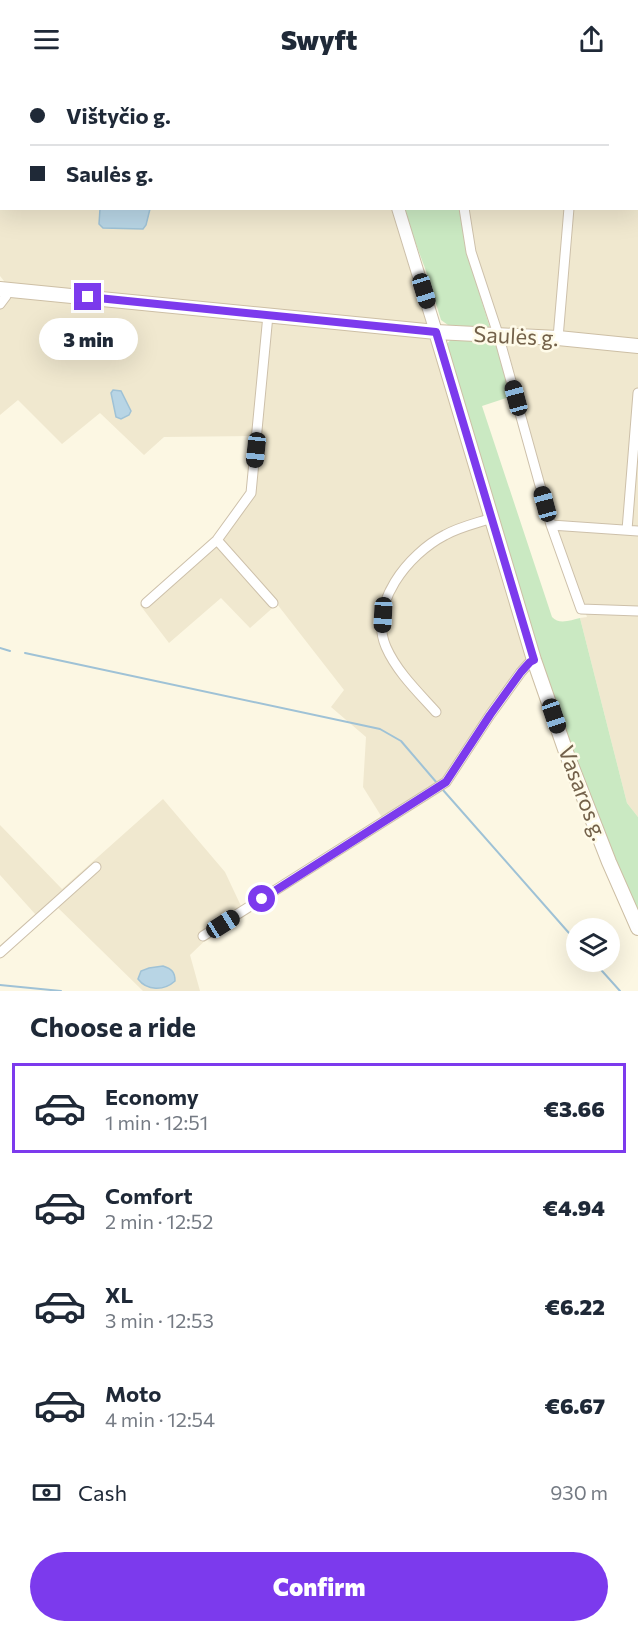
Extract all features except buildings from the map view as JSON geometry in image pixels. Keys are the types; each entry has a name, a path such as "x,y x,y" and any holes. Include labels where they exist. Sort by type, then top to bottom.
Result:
{"main road":[{"name":"Saulės g.","path":"4,289 436,332 558,338 638,346"},
{"name":"Vasaros g.","path":"436,332 534,660 566,752 609,862 634,911 638,928"}],"street":[{"name":"Vasaros g.","path":"399,210 436,332"},
{"path":"464,210 471,252 498,334 551,525 581,609 638,611"},
{"path":"558,338 569,210"},
{"path":"0,304 6,296 4,289"},
{"path":"146,603 217,540 251,493 268,315"},
{"path":"627,530 638,393"},
{"path":"436,712 403,675 385,645 382,629 383,608 389,591 418,555 443,535 492,518"},
{"path":"551,525 638,531"},
{"path":"217,540 273,603"},
{"path":"203,936 446,782 521,672 534,660"},
{"path":"0,953 96,867"}],"shaded area":[{"path":"0,210 392,210 528,658 443,780 383,819 363,787 366,737 331,707 344,690 277,604 250,628 221,598 169,643 140,605 212,542 247,494 253,436 164,437 144,455 100,413 62,444 18,400 0,415 0,294 4,281 0,276"},
{"path":"461,210 638,210 638,341 490,328 466,250"},
{"path":"509,340 638,352 638,817 627,803 580,618 587,617 557,529 506,343"},
{"path":"163,799 225,872 241,906 190,955 200,991 143,991 52,902 36,915 0,875 0,825 62,889"}],"green space":[{"path":"403,210 461,210 466,250 490,328 448,325 441,320"},
{"path":"452,338 496,341 512,396 482,406 552,617 562,621 580,618 627,803 638,817 638,914 590,801 535,642 453,372 447,344"}],"water":[{"path":"100,210 150,210 143,229 103,228 99,224"},
{"path":"113,390 121,391 131,411 129,415 121,419 116,417 111,393"},
{"path":"163,966 174,973 175,981 166,987 151,988 138,979 141,971"}],"waterway":[{"path":"0,648 10,651"},
{"path":"25,653 380,729 401,741 437,783"},
{"path":"443,790 566,930"},
{"path":"603,972 620,991"},
{"path":"0,985 61,991"}],"route":[{"path":"88,297 436,332 534,660 521,672 446,782 262,899"}]}
